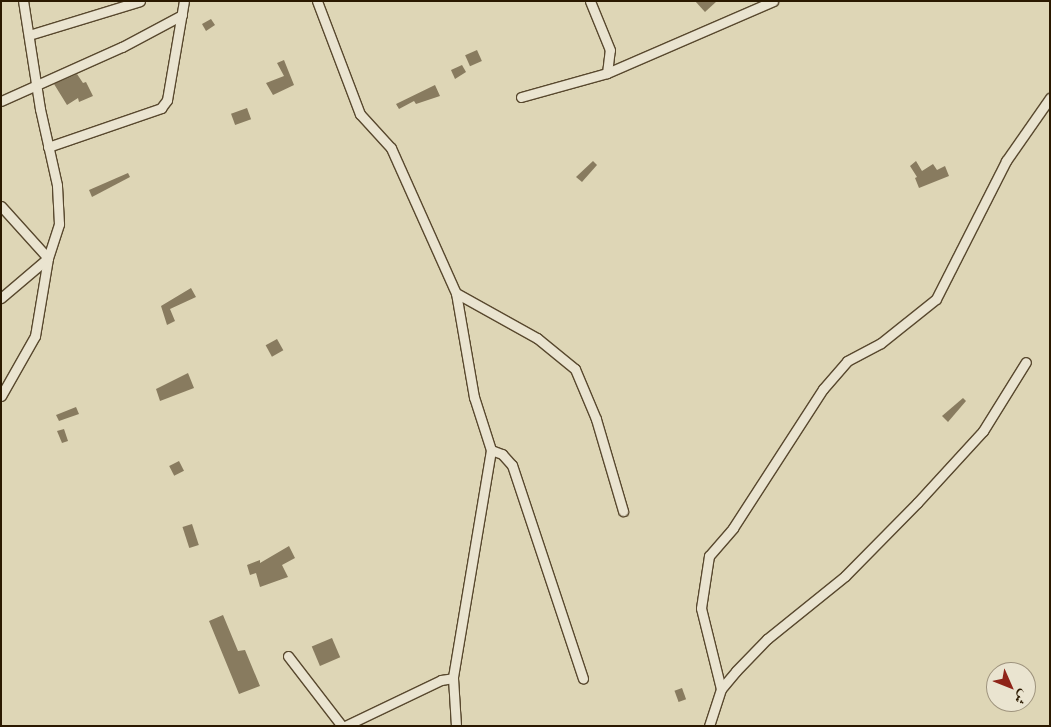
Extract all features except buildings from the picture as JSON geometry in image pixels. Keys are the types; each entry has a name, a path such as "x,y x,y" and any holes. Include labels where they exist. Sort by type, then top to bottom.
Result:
{"street":[{"path":"1,396 35,336 48,258 59,224 57,185 36,84 23,1"},
{"path":"29,35 140,1"},
{"path":"48,147 161,108 167,100 184,1"},
{"path":"317,1 360,114 391,148 456,293 474,397 490,450 454,678 456,726"},
{"path":"590,1 610,50 607,73"},
{"path":"521,97 607,73 773,1"},
{"path":"1,101 122,47 182,15"},
{"path":"721,689 701,608 709,556 733,528 823,389 835,375 848,361 881,343 936,299 1006,161 1050,98"},
{"path":"1,206 48,258"},
{"path":"1,298 48,258"},
{"path":"456,293 537,338 575,370 596,419 623,511"},
{"path":"709,726 721,689 768,639 845,576 917,503 983,431 1026,362"},
{"path":"490,450 502,454 512,465 583,678"},
{"path":"288,656 343,726 441,680 454,678"}]}
